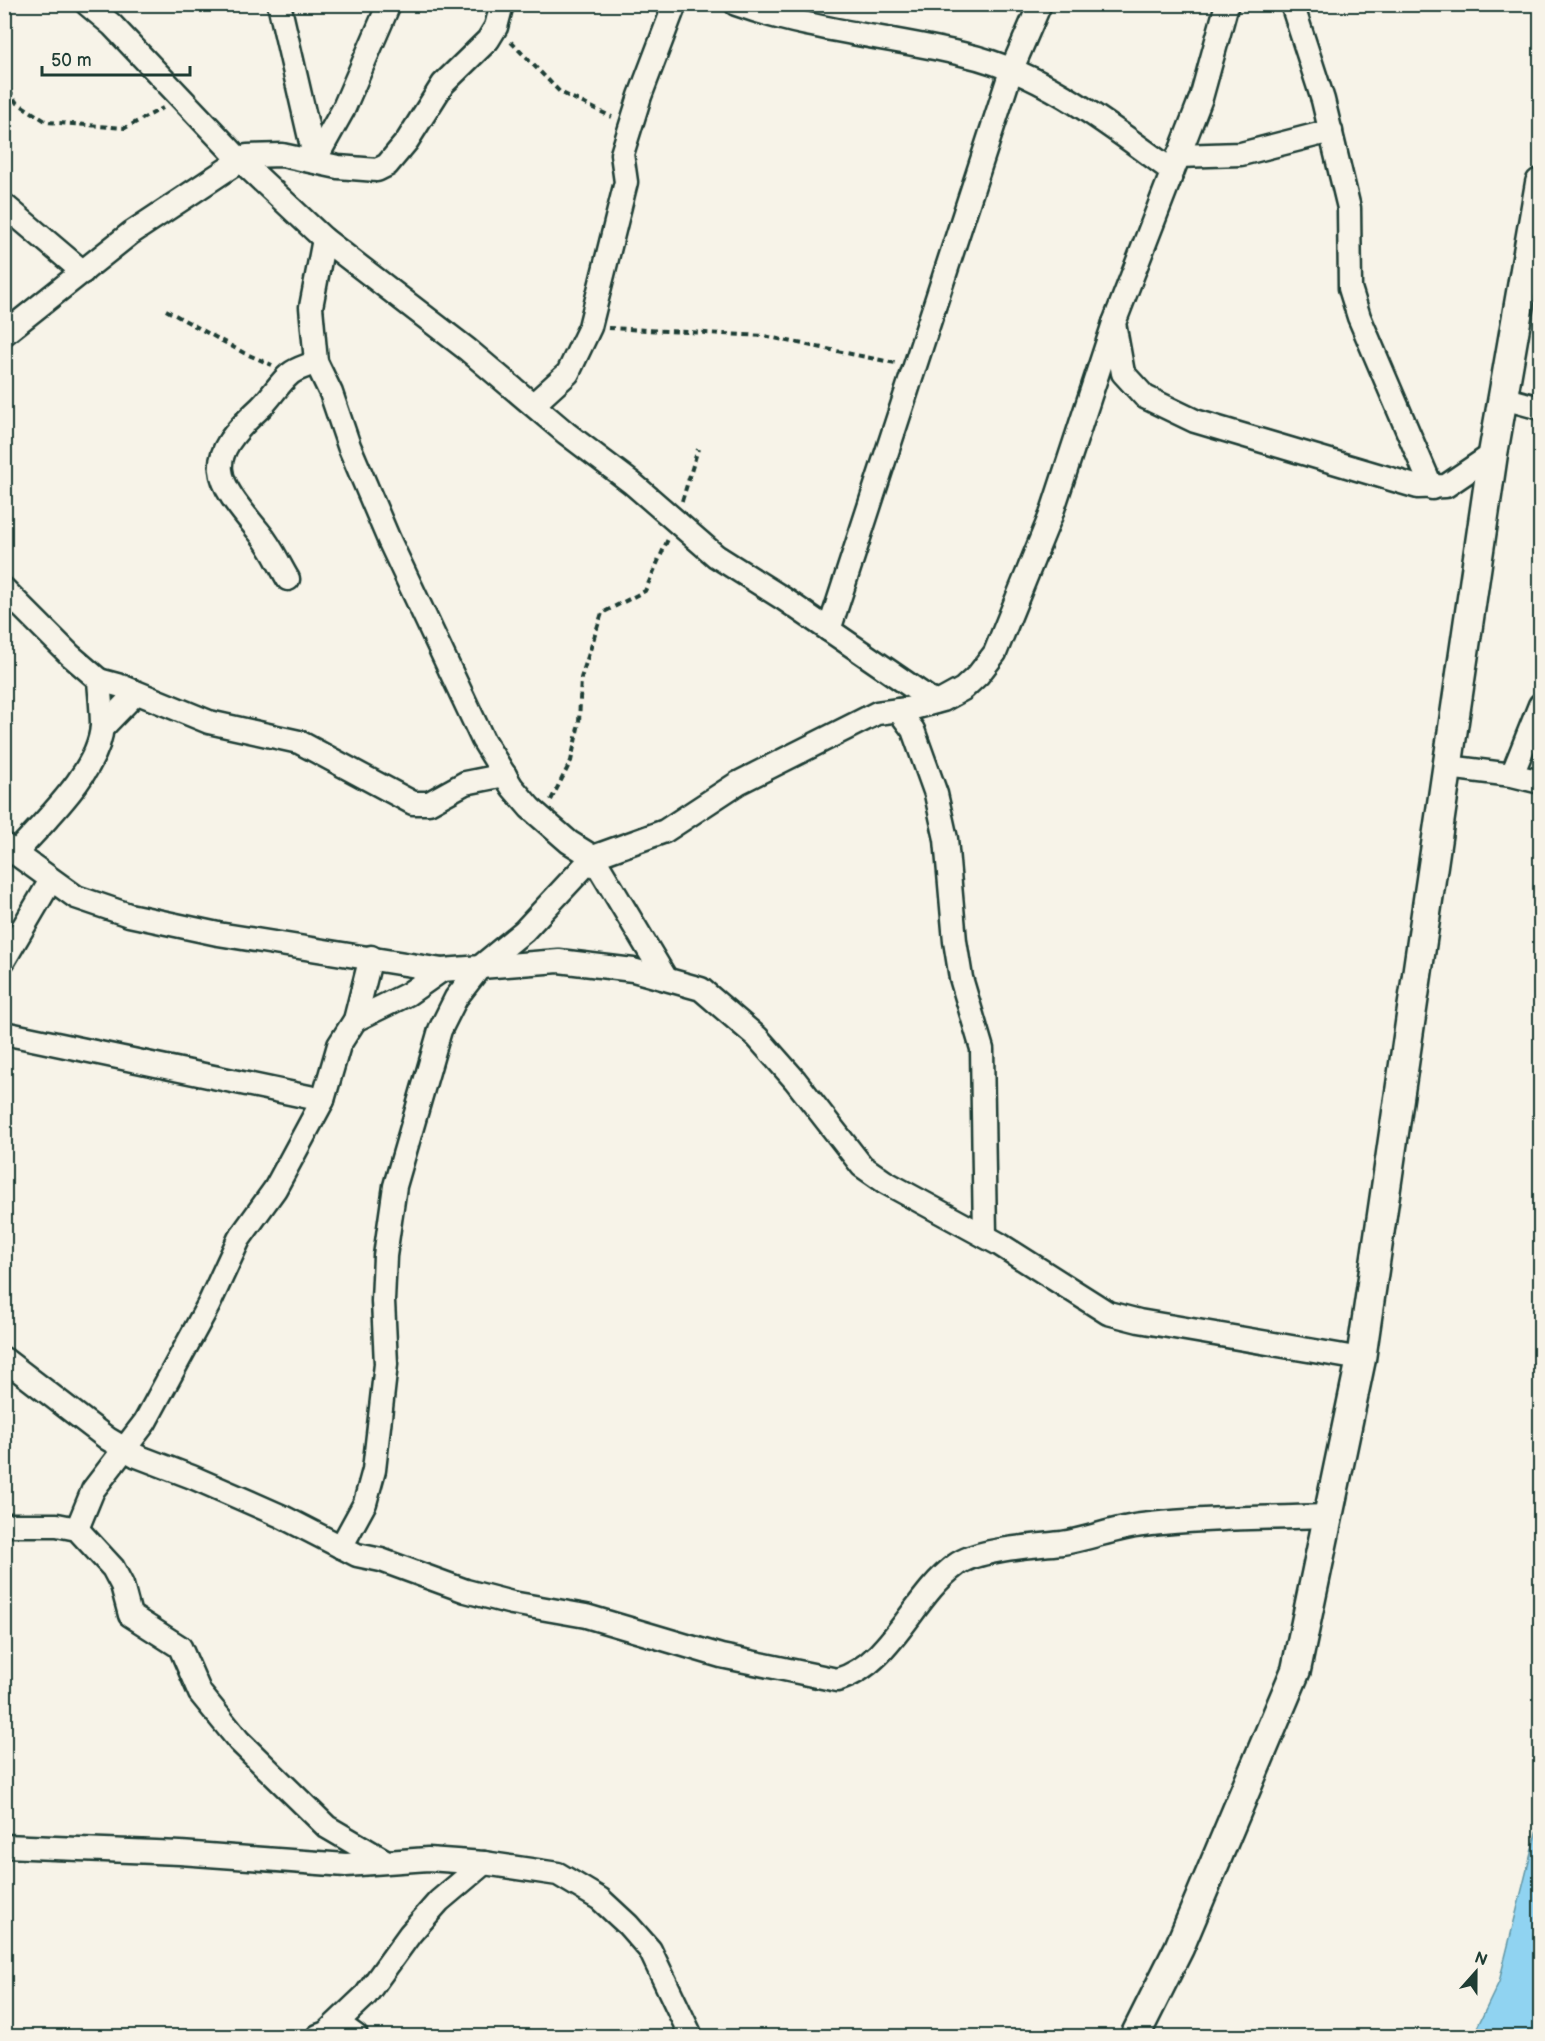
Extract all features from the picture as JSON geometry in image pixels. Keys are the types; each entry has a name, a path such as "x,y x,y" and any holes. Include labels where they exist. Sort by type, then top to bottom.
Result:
{"street":[{"path":"87,4 112,25 240,160 324,240 413,306 716,556 934,702"},
{"path":"279,4 315,160"},
{"path":"315,160 343,110 389,4"},
{"path":"4,334 131,232 247,156 282,155 315,160 338,167 377,170 387,165 407,141 443,84 482,47 496,27 502,4"},
{"path":"534,404 568,374 590,327 626,182 622,154 675,4"},
{"path":"736,4 776,19 845,34 964,54 1011,70 1074,102 1175,163 1241,154 1331,131"},
{"path":"829,630 1011,70 1040,4"},
{"path":"341,1547 365,1503 374,1470 386,1365 383,1301 385,1256 395,1186 440,1030 456,998 480,967 524,931 593,857 665,831 738,783 877,713 934,702 963,689 995,653 1051,515 1114,323 1201,98 1227,4"},
{"path":"1292,4 1331,131 1349,208 1350,288 1359,317 1432,488"},
{"path":"1135,2037 1179,1948 1296,1670 1361,1359 1493,454 1536,241 1540,183"},
{"path":"4,205 83,272"},
{"path":"324,240 310,307 315,362 331,393 349,446 389,540 483,740 505,775 530,808 569,842 593,857 665,977"},
{"path":"1114,323 1123,373 1145,397 1196,421 1418,487 1446,486 1493,454"},
{"path":"288,579 261,534 236,507 220,479 221,455 237,429 274,396 291,373 315,362"},
{"path":"1503,398 1540,408"},
{"path":"4,590 70,656 99,680 209,722 299,742 412,803 429,803 465,783 505,775"},
{"path":"99,680 102,728 94,754 67,796 10,850 76,897 129,915 218,934 442,970 559,961 665,977 701,989 743,1024 795,1080 862,1166 885,1182 985,1236 1108,1313 1139,1321 1361,1359"},
{"path":"102,728 136,693"},
{"path":"1512,775 1540,705"},
{"path":"898,710 913,730 936,794 946,839 955,941 961,978 982,1049 985,1236"},
{"path":"1448,767 1512,775 1540,782"},
{"path":"4,960 51,880"},
{"path":"77,1529 93,1490 145,1422 209,1304 239,1239 275,1189 323,1100 339,1045 356,1020 371,957"},
{"path":"356,1020 408,994 442,970"},
{"path":"4,1034 323,1100"},
{"path":"4,1359 123,1448 281,1516 341,1547 466,1591 512,1603 586,1616 721,1656 837,1680 856,1674 894,1635 940,1579 957,1564 972,1557 1022,1547 1065,1542 1142,1525 1328,1516"},
{"path":"4,1525 57,1525 77,1529 114,1568 122,1585 130,1615 180,1647 200,1693 239,1741 327,1827 372,1856 387,1862"},
{"path":"4,1846 180,1853 346,1865 428,1859 484,1863 558,1874 600,1899 650,1950 691,2037"},
{"path":"318,2037 338,2023 366,1995 410,1934 440,1901 484,1863"},
{"path":"338,2023 356,2037"}],"path":[{"path":"496,27 560,92 631,125"},
{"path":"4,81 16,102 47,122 125,128 182,100"},
{"path":"166,310 244,353 291,373"},
{"path":"590,327 764,336 913,367"},
{"path":"553,828 551,801 570,761 579,723 581,678 595,630 602,613 645,591 676,521 698,449"}],"water":[{"path":"1540,1817 1540,2036 1473,2036 1499,1982"}]}
